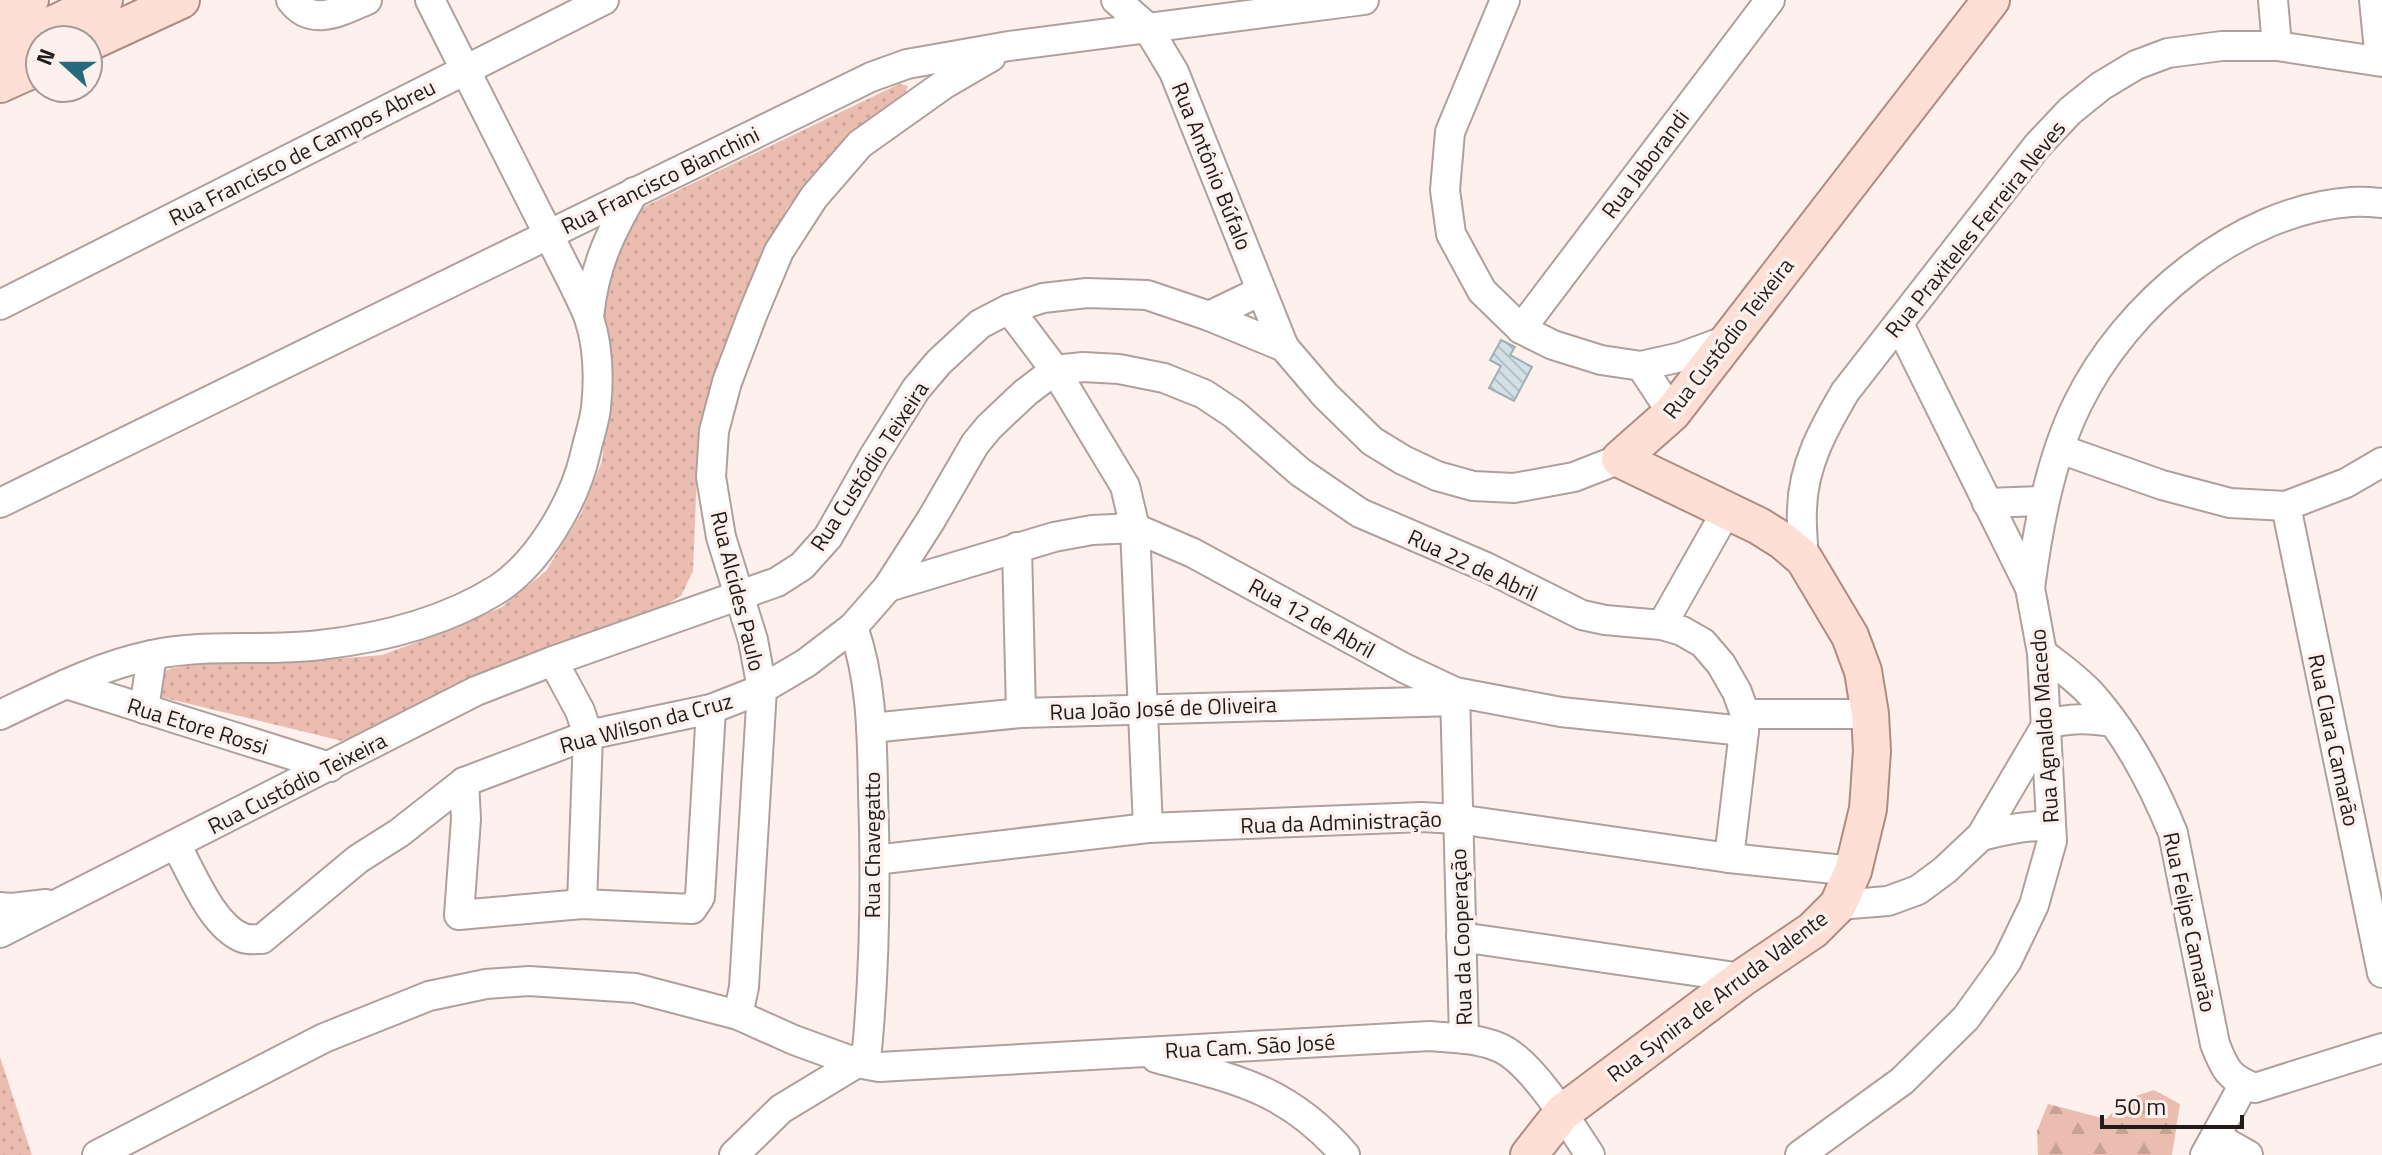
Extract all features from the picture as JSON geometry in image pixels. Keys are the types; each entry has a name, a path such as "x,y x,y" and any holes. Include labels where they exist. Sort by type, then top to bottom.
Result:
{"main road":[{"path":"0,14 30,0"},
{"path":"0,50 104,0"},
{"path":"104,36 181,0"},
{"name":"Rua Custódio Teixeira","path":"1620,459 1672,413 1991,0"},
{"path":"0,84 24,73"},
{"name":"Rua Synira de Arruda Valente","path":"1529,1155 1562,1113 1742,978 1813,930 1838,905 1853,871 1868,809 1872,751 1863,671 1850,636 1804,559 1783,541 1727,510 1620,459"}],"street":[{"path":"291,0 297,8 317,17 367,0"},
{"path":"0,715 116,664 152,655 184,650 319,646 381,636 418,626 499,588 530,560 560,518 581,473 596,408 596,352 589,318 430,0"},
{"name":"Rua Francisco de Campos Abreu","path":"0,305 604,0"},
{"name":"Rua Antônio Búfalo","path":"1116,0 1147,27 1174,72 1284,347"},
{"name":"Rua Francisco Bianchini","path":"0,503 871,77 907,64 1009,46 1364,0"},
{"path":"1505,0 1450,132 1445,190 1451,234 1482,291 1521,329 1565,349 1601,360 1641,366 1681,357 1730,339"},
{"name":"Rua Jaborandi","path":"1521,329 1770,0"},
{"path":"2273,0 2277,46"},
{"path":"2374,0 2381,62"},
{"name":"Rua Alcides Paulo","path":"738,1015 744,987 762,689 753,640 721,537 711,477 714,431 732,368 779,251 814,197 860,144 943,85 1009,46"},
{"name":"Rua Praxiteles Ferreira Neves","path":"1804,559 1802,507 1808,467 1823,430 1845,392 2037,146 2070,111 2101,86 2136,65 2168,53 2222,46 2277,46 2381,62"},
{"path":"589,318 598,266 634,192"},
{"path":"2030,588 2044,501 2077,405 2107,355 2140,313 2181,275 2230,241 2274,221 2315,208 2352,202 2382,203"},
{"path":"1209,316 1261,291"},
{"name":"Rua Custódio Teixeira","path":"0,933 476,691 777,582 802,566 828,537 916,389 939,362 980,324 1009,309 1043,298 1129,293 1147,295 1284,347 1325,395 1372,441 1437,476 1473,486 1514,488 1574,477 1620,459"},
{"path":"1009,309 1055,370 1125,486 1135,528 1148,828"},
{"name":"Rua Agnaldo Macedo","path":"1800,1155 1902,1081 1966,1018 2007,961 2034,905 2052,841 2042,653 2030,588 1899,324"},
{"path":"1641,366 1672,413"},
{"name":"Rua 22 de Abril","path":"1055,370 1083,367 1119,369 1164,378 1204,394 1234,414 1300,472 1360,513 1486,567 1582,615 1662,625 1682,631 1703,643 1721,664 1737,692 1744,722"},
{"name":"Rua Wilson da Cruz","path":"176,845 216,916 228,929 245,939 262,939 358,859 399,833 464,782 588,735 711,709 762,689 806,663 853,627 888,587 975,444 1003,413 1055,370"},
{"path":"2060,449 2162,485 2230,503 2286,506 2346,483 2382,462"},
{"path":"1987,503 2044,501"},
{"name":"Rua Clara Camarão","path":"2286,506 2382,973"},
{"path":"1662,625 1727,510"},
{"name":"Rua 12 de Abril","path":"888,587 1017,547 1092,530 1135,528 1193,553 1455,696 1561,712 1744,722 1870,714"},
{"path":"1017,547 1021,713"},
{"name":"Rua Chavegatto","path":"853,627 862,653 871,728 875,860 867,1050 857,1063"},
{"name":"Rua Felipe Camarão","path":"2042,653 2091,694 2137,757 2160,801 2173,833 2215,1044 2225,1070 2244,1084"},
{"path":"144,709 152,655"},
{"path":"553,661 580,711 588,735 582,904"},
{"name":"Rua Etore Rossi","path":"66,684 330,767"},
{"name":"Rua João José de Oliveira","path":"871,728 1021,713 1455,696"},
{"name":"Rua da Cooperação","path":"1455,696 1464,1039"},
{"path":"464,782 466,819 459,915 582,904 687,910 697,905 700,897 711,709"},
{"path":"1838,905 1888,901 1918,890 1945,870 1981,836 2047,724 2087,718 2112,722"},
{"path":"1729,858 1744,722"},
{"name":"Rua da Administração","path":"875,860 1148,828 1422,817 1457,819 1729,858 1853,871"},
{"path":"1981,836 2012,828 2051,826"},
{"path":"0,907 62,902"},
{"path":"1461,937 1742,978"},
{"path":"97,1155 324,1038 429,996 486,984 529,981 635,988 738,1015 857,1063"},
{"name":"Rua Cam. São José","path":"857,1063 879,1067 1430,1036 1464,1039 1501,1048 1522,1063 1562,1113 1590,1155"},
{"path":"1238,1081 1238,1059 1245,1046"},
{"path":"2248,1155 2211,1146 2244,1084 2255,1088 2267,1085 2382,1048"},
{"path":"1132,1052 1238,1081 1280,1099 1312,1121 1345,1155"},
{"path":"734,1155 781,1109 857,1063"}],"green space":[{"path":"899,84 908,86 903,99 853,132 787,208 741,306 709,405 697,473 693,571 681,596 646,616 495,667 401,718 342,741 161,697 153,677 190,664 289,663 382,655 502,607 546,571 581,514 602,461 607,406 592,280 625,216"},
{"path":"0,1057 32,1155 0,1155"},
{"path":"2154,1090 2180,1104 2172,1155 2038,1155 2037,1131 2048,1104 2106,1119 2126,1099"}],"building":[{"path":"1501,340 1515,347 1510,355 1532,367 1514,401 1489,388 1501,366 1490,360"}]}
